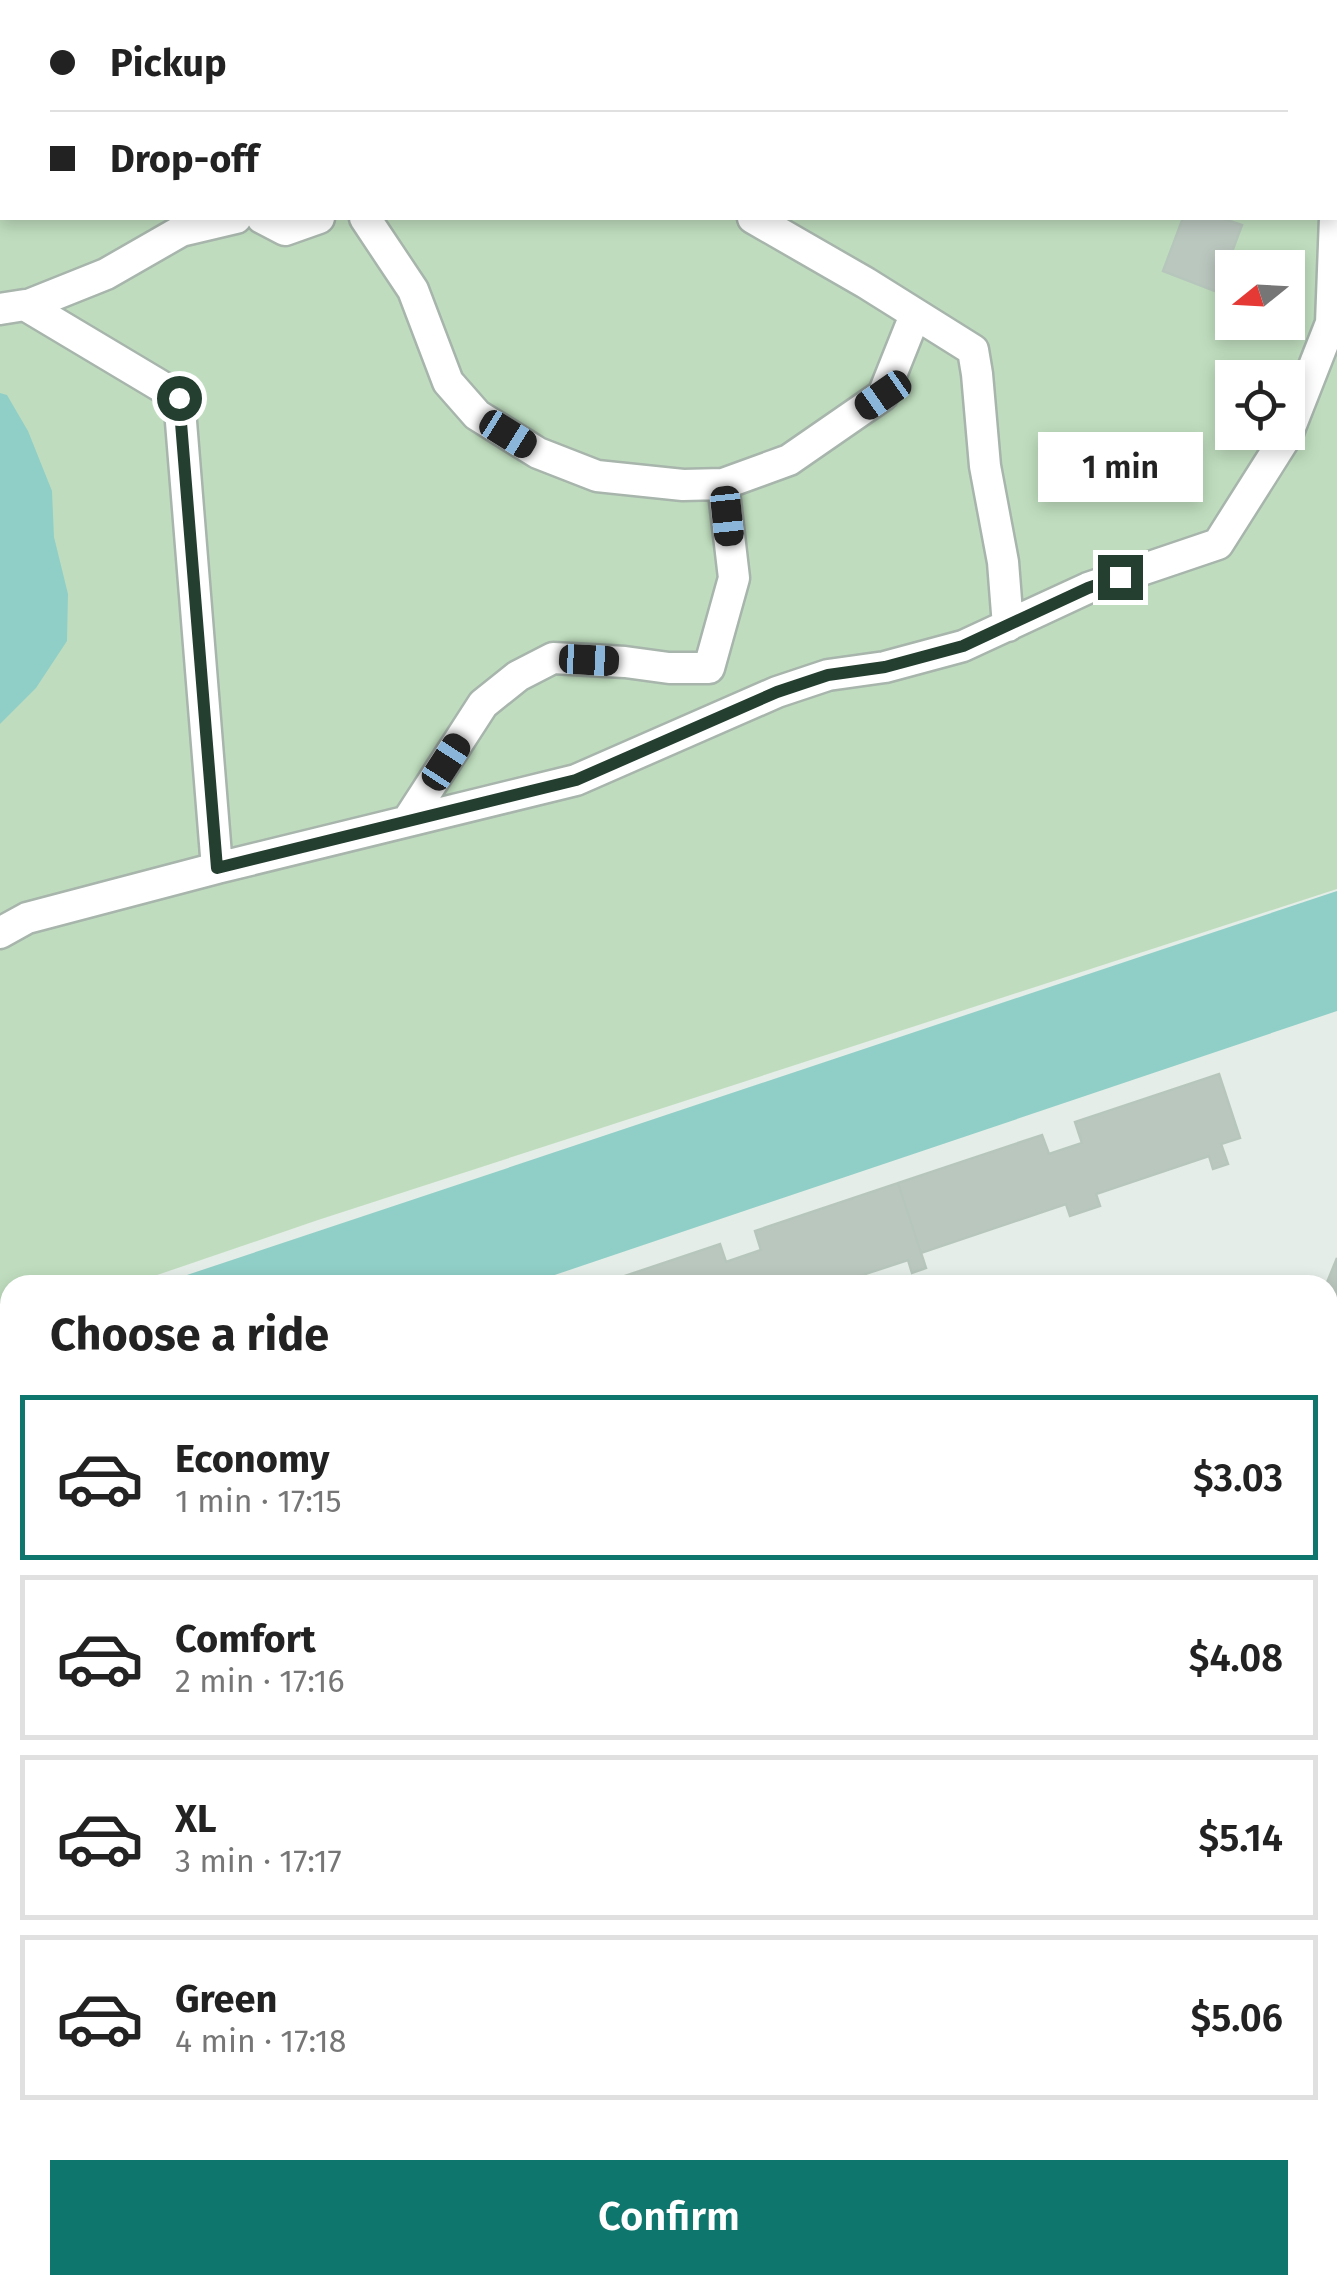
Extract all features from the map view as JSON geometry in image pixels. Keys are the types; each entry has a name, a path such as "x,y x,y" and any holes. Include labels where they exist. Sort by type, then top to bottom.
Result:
{"street":[{"path":"13,308 106,274 181,230 227,220"},
{"path":"266,220 285,230 312,220"},
{"path":"367,220 413,290 448,382 478,415 538,453 597,476 684,486 723,484 790,460 883,395 915,315"},
{"path":"756,220 973,350 985,466 1003,562 1008,626"},
{"path":"0,933 27,918 576,780 777,692 828,675 885,667 963,646 1088,588 1218,544 1286,435 1331,324 1335,220"},
{"path":"13,308 179,398 217,868"},
{"path":"723,484 734,578 710,668 731,712"},
{"path":"408,820 483,704 518,676 552,658 710,668"}],"green space":[{"path":"0,220 1337,220 1337,889 157,1275 0,1275"}],"water":[{"path":"0,393 7,395 28,431 52,491 54,537 68,594 67,641 36,688 0,724"},
{"path":"1337,891 1337,1011 555,1275 187,1275"}],"building":[{"path":"1182,220 1227,220 1242,225 1233,250 1215,250 1215,291 1163,271"},
{"path":"1219,1074 1240,1138 1221,1144 1228,1164 1213,1169 1209,1156 1096,1194 1100,1206 1070,1216 1066,1204 921,1253 898,1183 1042,1135 1049,1154 1082,1143 1075,1122"},
{"path":"898,1183 926,1268 912,1273 908,1260 862,1275 628,1275 720,1244 726,1262 761,1250 755,1231"}],"route":[{"path":"179,398 217,868 576,780 777,692 828,675 885,667 963,646 1120,577"}]}
